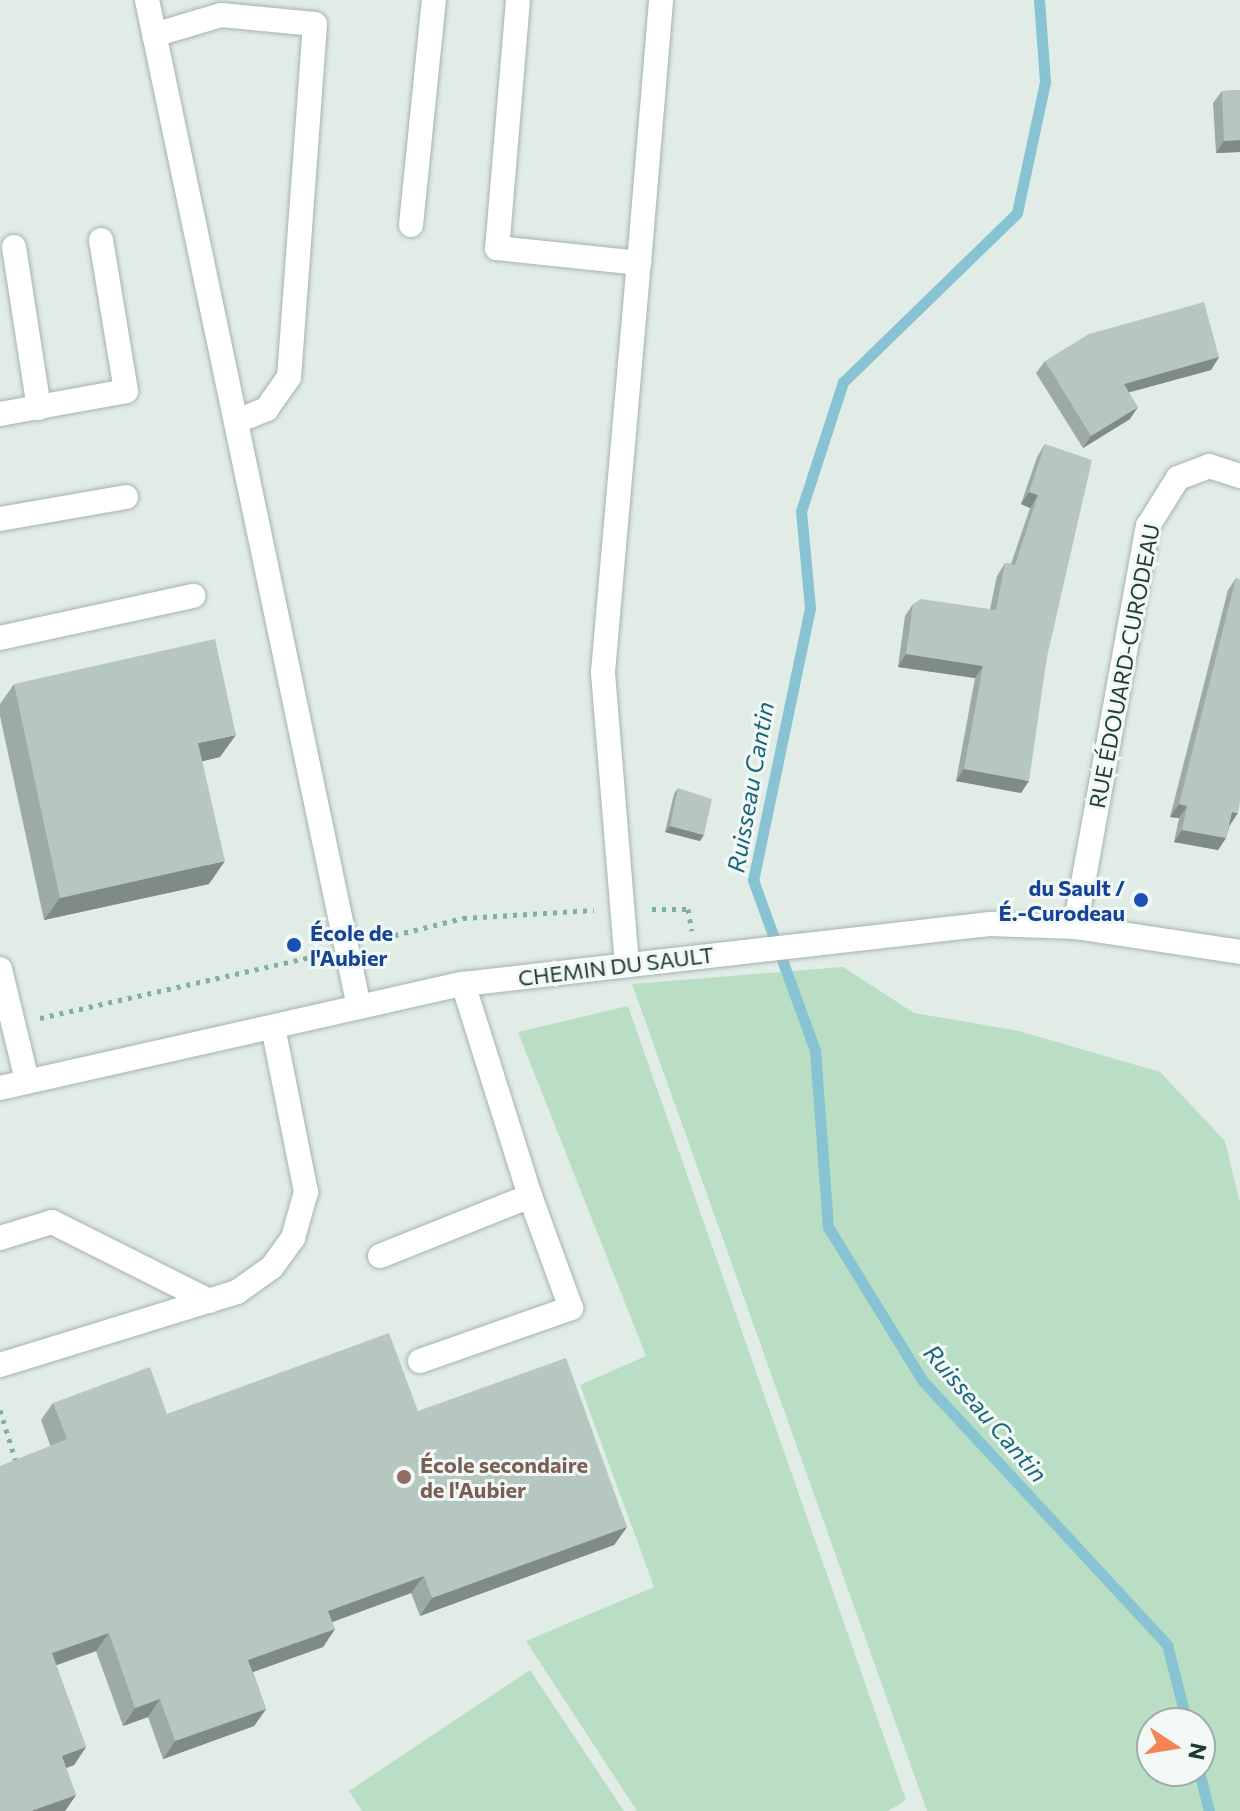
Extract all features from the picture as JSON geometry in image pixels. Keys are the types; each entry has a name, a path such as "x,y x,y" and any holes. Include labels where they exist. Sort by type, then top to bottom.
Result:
{"street":[{"path":"147,0 359,1007"},
{"path":"411,225 434,0"},
{"path":"518,0 497,248 639,263"},
{"path":"627,965 603,672 661,0"},
{"path":"154,35 221,15 315,24 289,377 267,409 237,421"},
{"path":"0,414 126,391 101,240"},
{"path":"14,247 39,408"},
{"name":"RUE ÉDOUARD-CURODEAU","path":"1075,927 1148,526 1178,478 1209,466 1240,476"},
{"path":"0,519 126,497"},
{"path":"0,638 193,596"},
{"name":"CHEMIN DU SAULT","path":"0,1088 463,984 990,924 1075,927 1240,952"},
{"path":"0,969 27,1081"},
{"path":"420,1361 571,1308 530,1196 463,984"},
{"path":"0,1365 237,1292 272,1267 303,1212 306,1192 273,1027"},
{"path":"380,1256 530,1196"},
{"path":"0,1238 52,1222 209,1301"}],"path":[{"path":"0,1410 15,1462 22,1473"},
{"path":"12,1474 15,1462"}],"green space":[{"path":"843,967 914,1013 1019,1031 1160,1072 1225,1141 1240,1203 1240,1811 927,1811 632,984"},
{"path":"628,1006 906,1800 888,1811 637,1811 526,1641 654,1587 580,1385 646,1356 518,1032"},
{"path":"530,1670 624,1811 362,1811 349,1791"}],"building":[{"path":"1240,90 1240,140 1224,141 1222,91"},
{"path":"1204,302 1219,357 1124,384 1138,407 1091,436 1045,361 1089,334"},
{"path":"1045,444 1092,460 1047,657 1029,781 964,769 983,666 906,654 913,604 921,599 996,610 1005,563 1015,565 1038,495 1029,492"},
{"path":"1236,578 1240,579 1240,801 1238,813 1232,812 1226,838 1182,830 1187,806 1179,804"},
{"path":"215,639 236,735 198,743 225,861 60,898 14,684"},
{"path":"678,788 712,799 704,835 670,826"},
{"path":"389,1333 418,1411 566,1358 627,1527 432,1598 424,1576 328,1611 335,1629 248,1660 266,1709 175,1741 160,1699 135,1708 109,1633 52,1653 86,1747 62,1756 76,1795 31,1811 0,1811 0,1466 67,1439 53,1403 150,1367 167,1414"}],"waterway":[{"name":"Ruisseau Cantin","path":"1039,0 1045,82 1017,213 843,382 801,511 810,608 753,880 815,1050 828,1227 922,1380 1167,1645 1183,1707"},
{"name":"Ruisseau Cantin","path":"1203,1787 1209,1811"}],"place":[{"name":"du Sault / É.-Curodeau","path":"1141,900"},
{"name":"École de l'Aubier","path":"294,945"},
{"name":"École secondaire de l'Aubier","path":"404,1477"}]}
